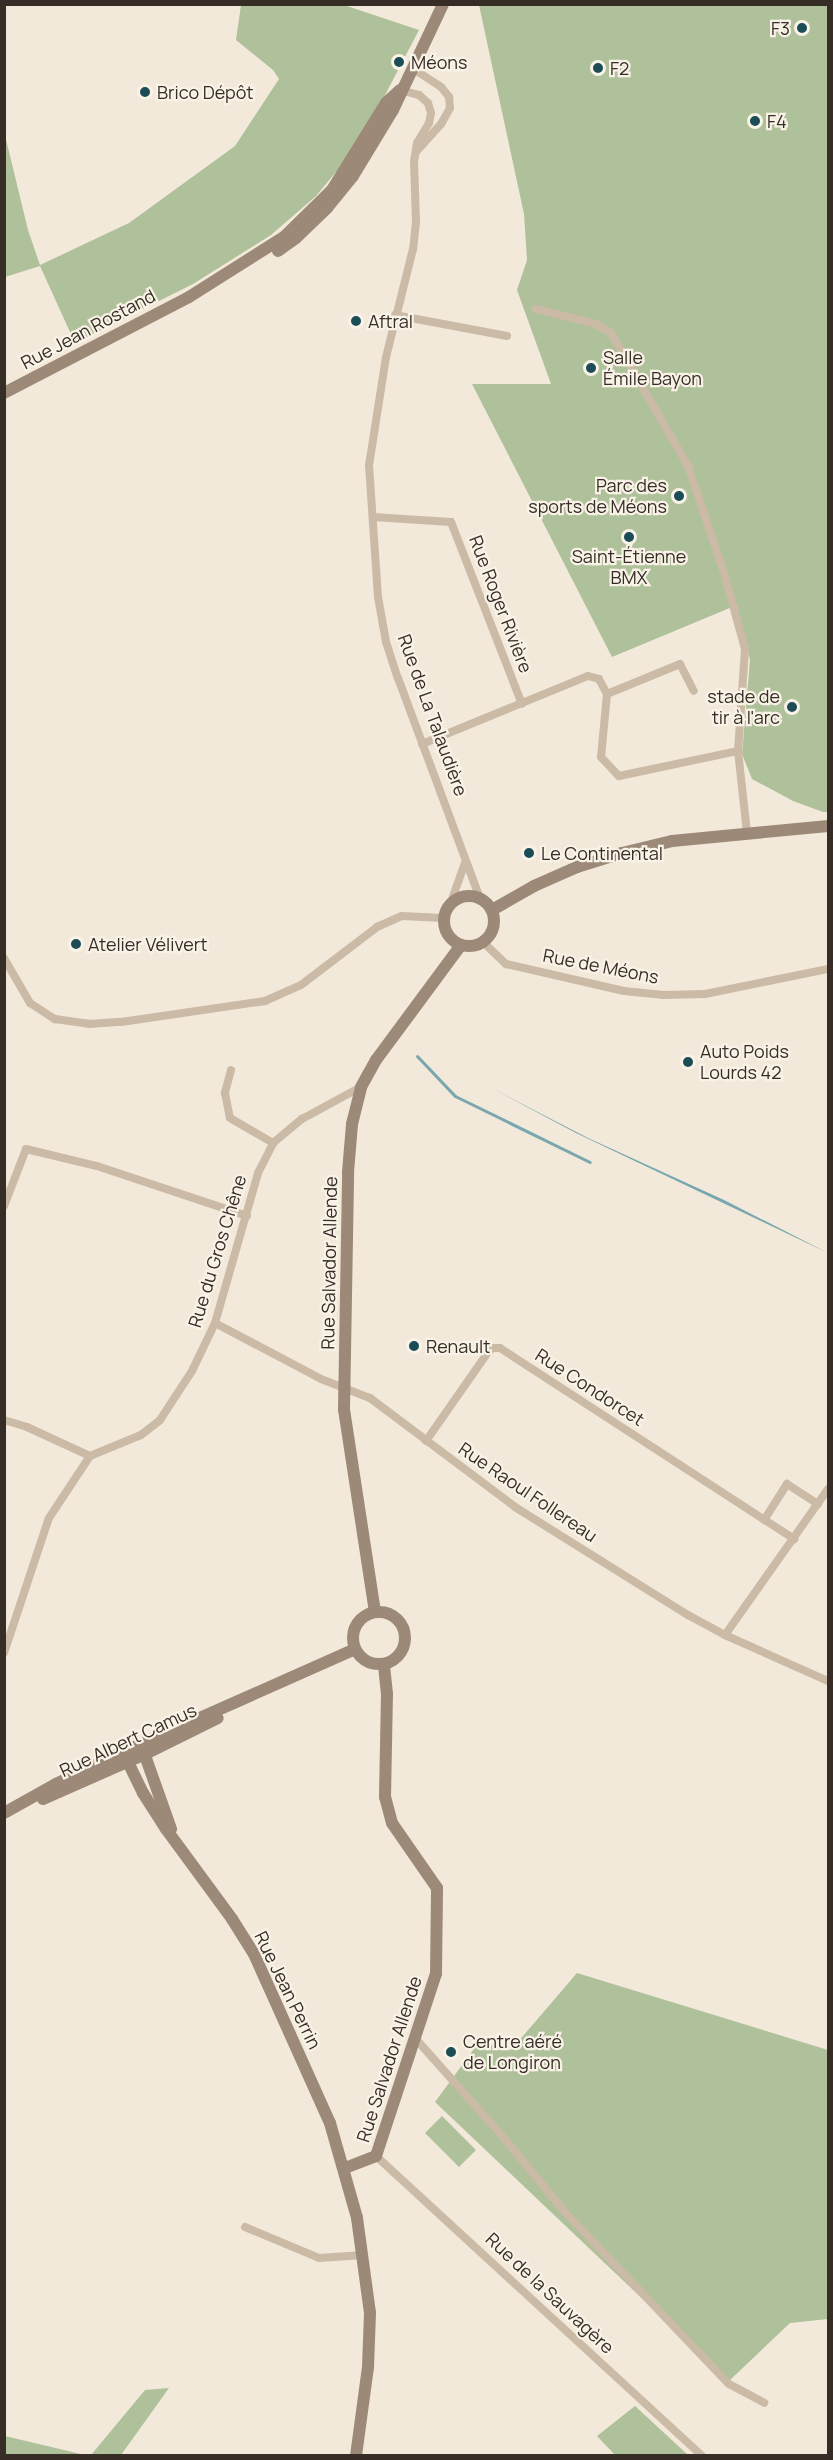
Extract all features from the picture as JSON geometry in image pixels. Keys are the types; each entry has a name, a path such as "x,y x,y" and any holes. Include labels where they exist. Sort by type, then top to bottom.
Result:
{"street":[{"path":"400,90 443,4"},
{"path":"412,68 441,87 450,97 450,108 441,124 417,151"},
{"name":"Rue de La Talaudière","path":"400,90 415,92 428,103 429,123 421,134 414,161 416,222 413,249 395,315 369,465 378,597 386,642 422,744 462,845 465,863 480,898"},
{"name":"Rue Jean Rostand","path":"4,393 189,297 258,264 297,238 327,208 353,176 376,140 400,90"},
{"path":"536,309 596,324 611,333 688,466 726,576 745,649 738,751 747,832"},
{"path":"395,315 507,336"},
{"name":"Rue Roger Rivière","path":"372,517 451,522 522,704"},
{"path":"607,694 680,664 694,691"},
{"path":"422,744 588,676 598,679 607,694 602,758 619,776 738,751"},
{"path":"492,910 534,886 577,867 622,852 672,841 828,826"},
{"path":"452,902 463,896 480,898 492,910 494,925 483,942 469,946 461,945 449,936 443,918 452,902 465,863"},
{"path":"4,958 30,1003 55,1019 89,1024 121,1022 264,1000 301,986 377,927 402,916 443,918"},
{"name":"Rue de Méons","path":"483,942 506,963 624,991 664,995 705,994 828,969"},
{"name":"Rue Salvador Allende","path":"375,1612 344,1410 348,1172 352,1124 361,1087 376,1060 461,945"},
{"path":"231,1070 225,1093 230,1118 273,1143"},
{"name":"Rue du Gros Chêne","path":"90,1456 141,1435 159,1420 192,1371 215,1323 258,1173 273,1143 302,1119 361,1087"},
{"path":"4,1206 26,1149 97,1166 247,1216"},
{"name":"Rue Raoul Follereau","path":"215,1323 321,1379 345,1386 370,1398 515,1507 688,1615 725,1635 828,1681"},
{"name":"Rue Condorcet","path":"426,1441 488,1352 493,1348 500,1348 794,1539"},
{"path":"4,1420 27,1427 90,1456 49,1518 4,1653"},
{"path":"764,1520 787,1484 818,1504"},
{"path":"725,1635 828,1489"},
{"path":"375,1612 393,1615 404,1629 406,1638 400,1655 384,1664 367,1661 355,1649 353,1641 356,1625 361,1619 375,1612"},
{"name":"Rue Albert Camus","path":"5,1813 355,1649"},
{"name":"Rue Salvador Allende","path":"345,2169 376,2156 436,1974 436,1888 392,1822 385,1797 387,1694 384,1664"},
{"name":"Rue Jean Perrin","path":"143,1749 175,1839"},
{"name":"Rue Jean Perrin","path":"125,1757 143,1793 166,1829 254,1954 330,2123 345,2169"},
{"path":"415,2038 579,2227 729,2384 764,2403"},
{"name":"Rue de la Sauvagère","path":"376,2156 702,2456"},
{"path":"345,2169 364,2255 370,2313 368,2367 356,2456"},
{"path":"245,2227 319,2258 364,2255"}],"green space":[{"path":"241,5 344,5 419,30 360,143 316,196 271,235 193,284 75,343 40,266 5,277 4,131 28,230 40,265 129,223 235,146 279,79 273,70 236,40"},
{"name":"Parc des sports de Méons","path":"479,5 828,5 828,812 793,801 752,779 742,754 750,660 737,605 612,657 472,384 551,384 517,290 527,260 524,214"},
{"path":"577,1973 828,2050 828,2319 790,2323 729,2381 435,2102 479,2042 511,2050"},
{"path":"442,2116 476,2150 459,2167 425,2133"},
{"path":"169,2388 121,2455 91,2455 145,2390"},
{"path":"635,2406 688,2455 615,2455 597,2436"},
{"path":"5,2436 85,2455 5,2455"}],"water":[{"path":"489,1087 588,1138 724,1200 828,1253 576,1133"}],"waterway":[{"path":"417,1056 455,1096 590,1162"}],"place":[{"name":"F3","path":"802,28"},
{"name":"Méons","path":"399,62"},
{"name":"F2","path":"598,68"},
{"name":"Brico Dépôt","path":"145,92"},
{"name":"F4","path":"755,121"},
{"name":"Aftral","path":"356,321"},
{"name":"Salle Émile Bayon","path":"591,368"},
{"name":"Parc des sports de Méons","path":"679,496"},
{"name":"Saint-Étienne BMX","path":"629,537"},
{"name":"stade de tir à l'arc","path":"792,707"},
{"name":"Le Continental","path":"529,853"},
{"name":"Atelier Vélivert","path":"76,944"},
{"name":"Auto Poids Lourds 42","path":"688,1062"},
{"name":"Renault","path":"414,1346"},
{"name":"Centre aéré de Longiron","path":"451,2052"}]}
